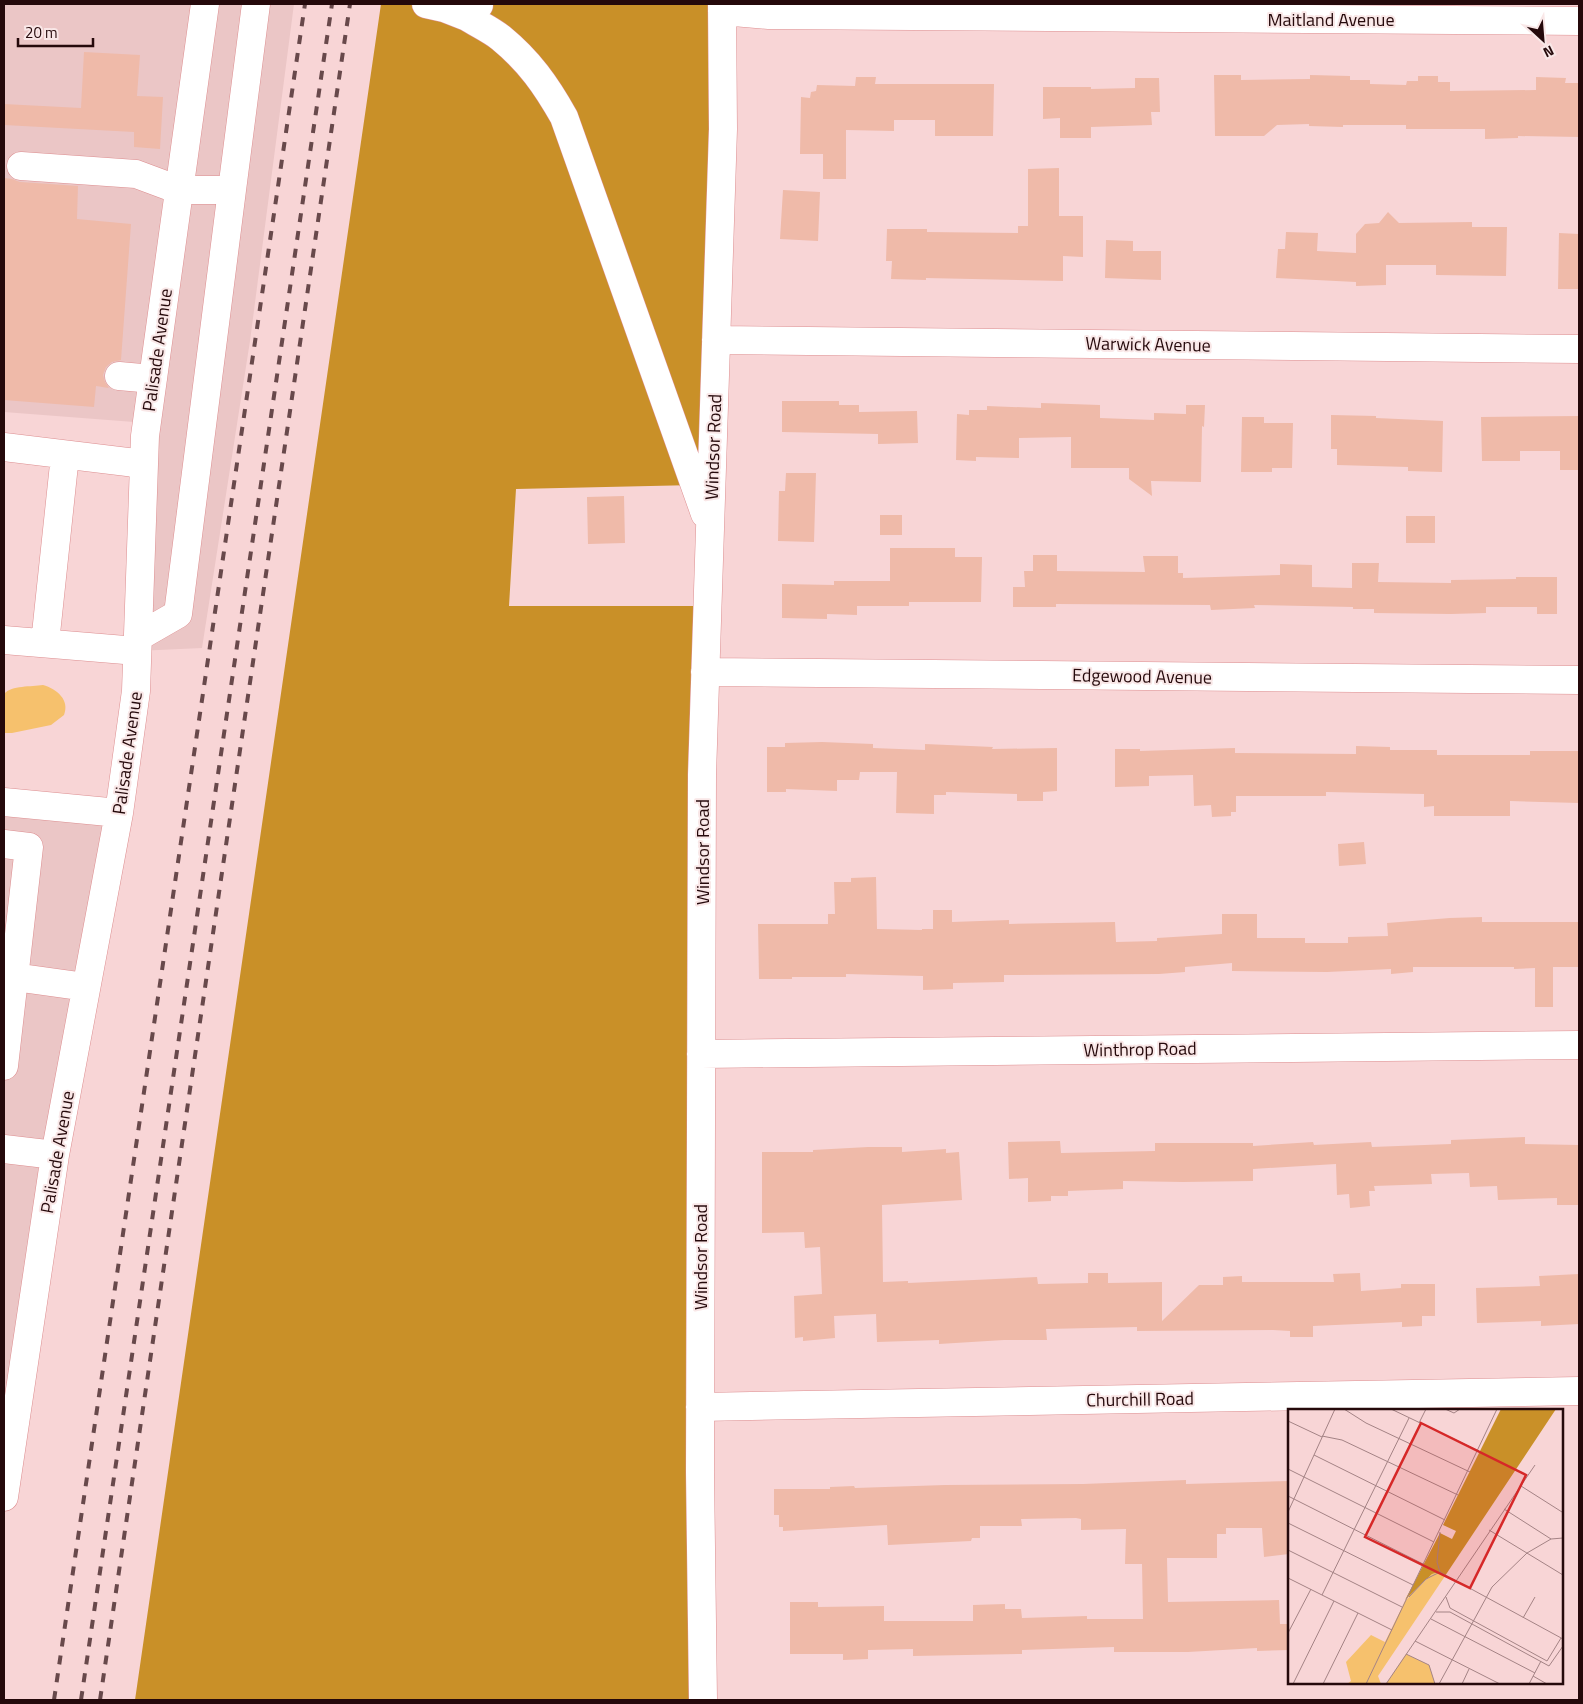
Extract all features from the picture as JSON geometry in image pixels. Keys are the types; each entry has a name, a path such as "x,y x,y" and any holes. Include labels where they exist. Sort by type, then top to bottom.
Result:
{"street":[{"name":"Palisade Avenue","path":"4,1497 6,1468 55,1155 119,814 136,691 145,436 205,4"},
{"path":"4,640 45,643 137,644 178,614 256,4"},
{"path":"426,4 444,8 473,10 525,60 547,87 564,117 710,528"},
{"name":"Maitland Avenue","path":"722,7 779,15 1579,21"},
{"name":"Windsor Road","path":"703,1700 700,1407 702,785 723,129 722,7"},
{"path":"21,166 136,174 179,190 232,190"},
{"name":"Warwick Avenue","path":"716,340 1579,350"},
{"path":"119,376 153,379"},
{"path":"4,447 144,464"},
{"path":"45,643 66,455"},
{"name":"Edgewood Avenue","path":"706,672 1579,680"},
{"path":"4,802 119,814"},
{"path":"4,844 29,847 4,1066"},
{"path":"14,977 86,987"},
{"name":"Winthrop Road","path":"701,1054 1579,1045"},
{"path":"4,1149 55,1155"},
{"name":"Churchill Road","path":"700,1407 1579,1391"}],"shaded area":[{"path":"4,4 294,4 250,341 202,648 137,651 147,423 4,412"},
{"path":"381,4 722,4 710,528 695,485 516,489 509,606 708,606 703,1700 135,1700"},
{"path":"43,685 53,689 64,700 64,715 51,725 4,733 4,694 12,689"},
{"path":"4,802 119,813 4,1497"}],"building":[{"path":"84,52 140,55 137,96 163,97 160,149 134,147 134,132 4,125 4,104 81,108"},
{"path":"1214,75 1241,75 1241,80 1310,79 1310,75 1350,76 1350,80 1370,80 1370,84 1406,85 1407,81 1418,81 1418,76 1438,76 1438,82 1450,82 1450,91 1536,90 1536,77 1566,78 1565,83 1579,83 1579,137 1518,136 1518,138 1485,139 1485,129 1406,129 1406,125 1343,125 1343,127 1309,126 1309,124 1277,125 1264,136 1215,136"},
{"path":"856,77 876,77 875,84 994,84 993,136 935,136 935,120 894,120 894,131 846,130 846,179 823,179 823,154 800,154 801,97 810,98 811,92 816,91 817,85 855,86"},
{"path":"1135,78 1159,78 1160,112 1151,112 1152,125 1091,127 1091,138 1060,138 1060,118 1043,119 1043,87 1135,88"},
{"path":"1059,168 1059,216 1083,216 1083,257 1063,256 1063,281 891,279 892,261 886,261 887,229 927,229 927,232 1018,233 1018,226 1028,226 1028,169"},
{"path":"4,178 20,182 78,186 77,219 131,224 121,360 112,362 106,367 103,375 109,388 96,386 94,407 4,400"},
{"path":"783,190 820,192 818,241 780,239"},
{"path":"1388,212 1399,223 1472,222 1472,227 1507,227 1506,276 1436,275 1436,265 1386,265 1386,285 1356,286 1356,282 1276,278 1278,249 1285,249 1286,232 1318,233 1317,251 1356,253 1356,234 1365,224 1379,223"},
{"path":"1559,233 1579,234 1579,289 1558,289"},
{"path":"1106,240 1133,241 1133,251 1161,251 1161,280 1105,278"},
{"path":"782,401 839,401 839,405 859,405 859,412 917,411 918,443 878,444 878,434 782,432"},
{"path":"1041,403 1100,405 1100,418 1154,420 1154,413 1186,414 1186,405 1205,405 1204,427 1202,426 1201,482 1151,481 1152,496 1129,479 1129,468 1071,468 1071,437 1019,438 1019,458 976,457 976,461 956,460 957,414 969,415 969,410 987,410 987,406 1041,408"},
{"path":"1331,415 1443,421 1442,472 1408,471 1408,467 1337,465 1337,449 1331,449"},
{"path":"1579,416 1579,470 1560,470 1560,451 1520,451 1520,461 1482,461 1481,417"},
{"path":"1242,417 1264,417 1264,423 1293,423 1292,468 1272,468 1272,472 1241,472"},
{"path":"786,473 816,473 814,542 778,541 779,491 785,491"},
{"path":"624,496 625,543 588,544 587,497"},
{"path":"880,515 902,515 902,535 880,535"},
{"path":"1406,516 1435,516 1435,543 1406,543"},
{"path":"890,548 955,548 955,557 982,557 981,602 909,602 909,606 857,606 857,615 827,614 827,619 782,618 782,584 834,585 834,581 890,581"},
{"path":"1033,555 1057,555 1057,571 1145,572 1143,556 1178,556 1178,573 1183,573 1183,578 1280,575 1280,564 1312,565 1312,587 1352,588 1352,563 1379,563 1378,582 1451,583 1451,580 1557,577 1557,614 1537,614 1537,607 1486,607 1486,613 1451,614 1374,613 1374,609 1353,609 1353,607 1254,605 1255,608 1211,610 1210,605 1056,604 1056,607 1013,607 1013,587 1025,587 1024,571 1033,571"},
{"path":"785,743 873,744 873,748 925,750 925,744 993,747 992,749 1057,748 1057,791 1043,792 1043,801 1017,801 1017,794 946,792 946,795 934,795 934,814 896,813 897,772 860,772 859,780 837,780 837,791 786,789 786,792 767,792 767,747 785,747"},
{"path":"1356,746 1390,747 1390,750 1437,750 1437,755 1530,755 1530,751 1579,751 1579,803 1510,801 1510,816 1434,816 1434,806 1424,807 1424,794 1326,792 1326,796 1236,796 1236,812 1231,812 1231,816 1212,817 1211,805 1194,806 1193,775 1149,776 1149,786 1115,787 1115,749 1140,749 1140,751 1235,748 1235,753 1356,754"},
{"path":"1364,842 1366,864 1339,866 1338,844"},
{"path":"876,877 877,929 933,929 933,910 952,910 952,922 1009,920 1009,924 1115,922 1116,942 1157,941 1157,938 1222,934 1222,914 1257,914 1257,938 1305,938 1305,943 1348,943 1348,937 1388,936 1387,923 1482,917 1482,922 1579,922 1579,967 1553,967 1553,1007 1535,1007 1535,968 1514,969 1514,967 1413,967 1413,972 1391,974 1391,969 1327,972 1232,971 1232,963 1185,967 1185,972 1159,974 1004,975 1004,982 953,983 953,989 923,990 923,976 846,974 846,977 759,979 758,924 828,924 828,914 835,914 834,882 851,882 851,878"},
{"path":"1525,1137 1525,1144 1579,1145 1579,1205 1557,1205 1557,1198 1498,1200 1497,1186 1470,1187 1469,1173 1431,1174 1432,1184 1374,1186 1375,1191 1369,1191 1370,1206 1350,1208 1349,1194 1337,1195 1336,1164 1253,1169 1253,1181 1123,1181 1123,1189 1068,1191 1068,1196 1051,1196 1051,1201 1028,1202 1028,1178 1009,1179 1008,1142 1060,1141 1061,1153 1155,1151 1155,1143 1253,1143 1253,1146 1313,1142 1314,1145 1371,1142 1372,1147 1451,1144 1451,1140"},
{"path":"902,1147 902,1152 946,1149 946,1153 959,1152 962,1200 882,1205 883,1282 908,1281 908,1283 1037,1277 1038,1284 1088,1283 1088,1273 1108,1273 1108,1283 1162,1282 1162,1321 1199,1285 1223,1285 1223,1277 1242,1276 1242,1282 1334,1282 1333,1274 1360,1273 1361,1291 1401,1288 1401,1284 1435,1284 1435,1316 1422,1316 1422,1326 1402,1327 1402,1322 1313,1326 1313,1337 1290,1337 1290,1331 1273,1330 1137,1331 1137,1327 1046,1329 1047,1340 1004,1340 939,1344 939,1340 877,1342 876,1314 834,1316 835,1338 803,1341 803,1337 795,1338 794,1296 822,1294 820,1247 805,1248 804,1232 762,1233 762,1152 813,1152 813,1150"},
{"path":"1579,1274 1579,1324 1541,1326 1541,1321 1477,1323 1476,1288 1540,1286 1539,1276"},
{"path":"1186,1480 1186,1484 1288,1481 1288,1554 1264,1557 1262,1528 1226,1528 1226,1534 1217,1534 1217,1558 1167,1558 1168,1602 1279,1600 1280,1624 1288,1624 1288,1650 1257,1651 1257,1648 1188,1652 1114,1652 1114,1647 1022,1650 1022,1654 913,1656 913,1649 868,1650 868,1659 843,1660 843,1654 790,1654 790,1602 818,1602 818,1607 884,1606 884,1621 973,1621 973,1605 1005,1604 1005,1609 1021,1609 1022,1618 1087,1616 1087,1619 1143,1619 1142,1564 1125,1564 1126,1529 1081,1530 1081,1519 1076,1518 1021,1519 1022,1526 980,1526 980,1538 972,1538 971,1541 888,1545 887,1525 783,1531 783,1527 779,1527 779,1515 774,1515 774,1489 830,1489 830,1487 854,1486 855,1488 1083,1484"}],"railway":[{"path":"54,1700 305,4"},
{"path":"81,1700 332,4"},
{"path":"100,1700 350,4"}]}
